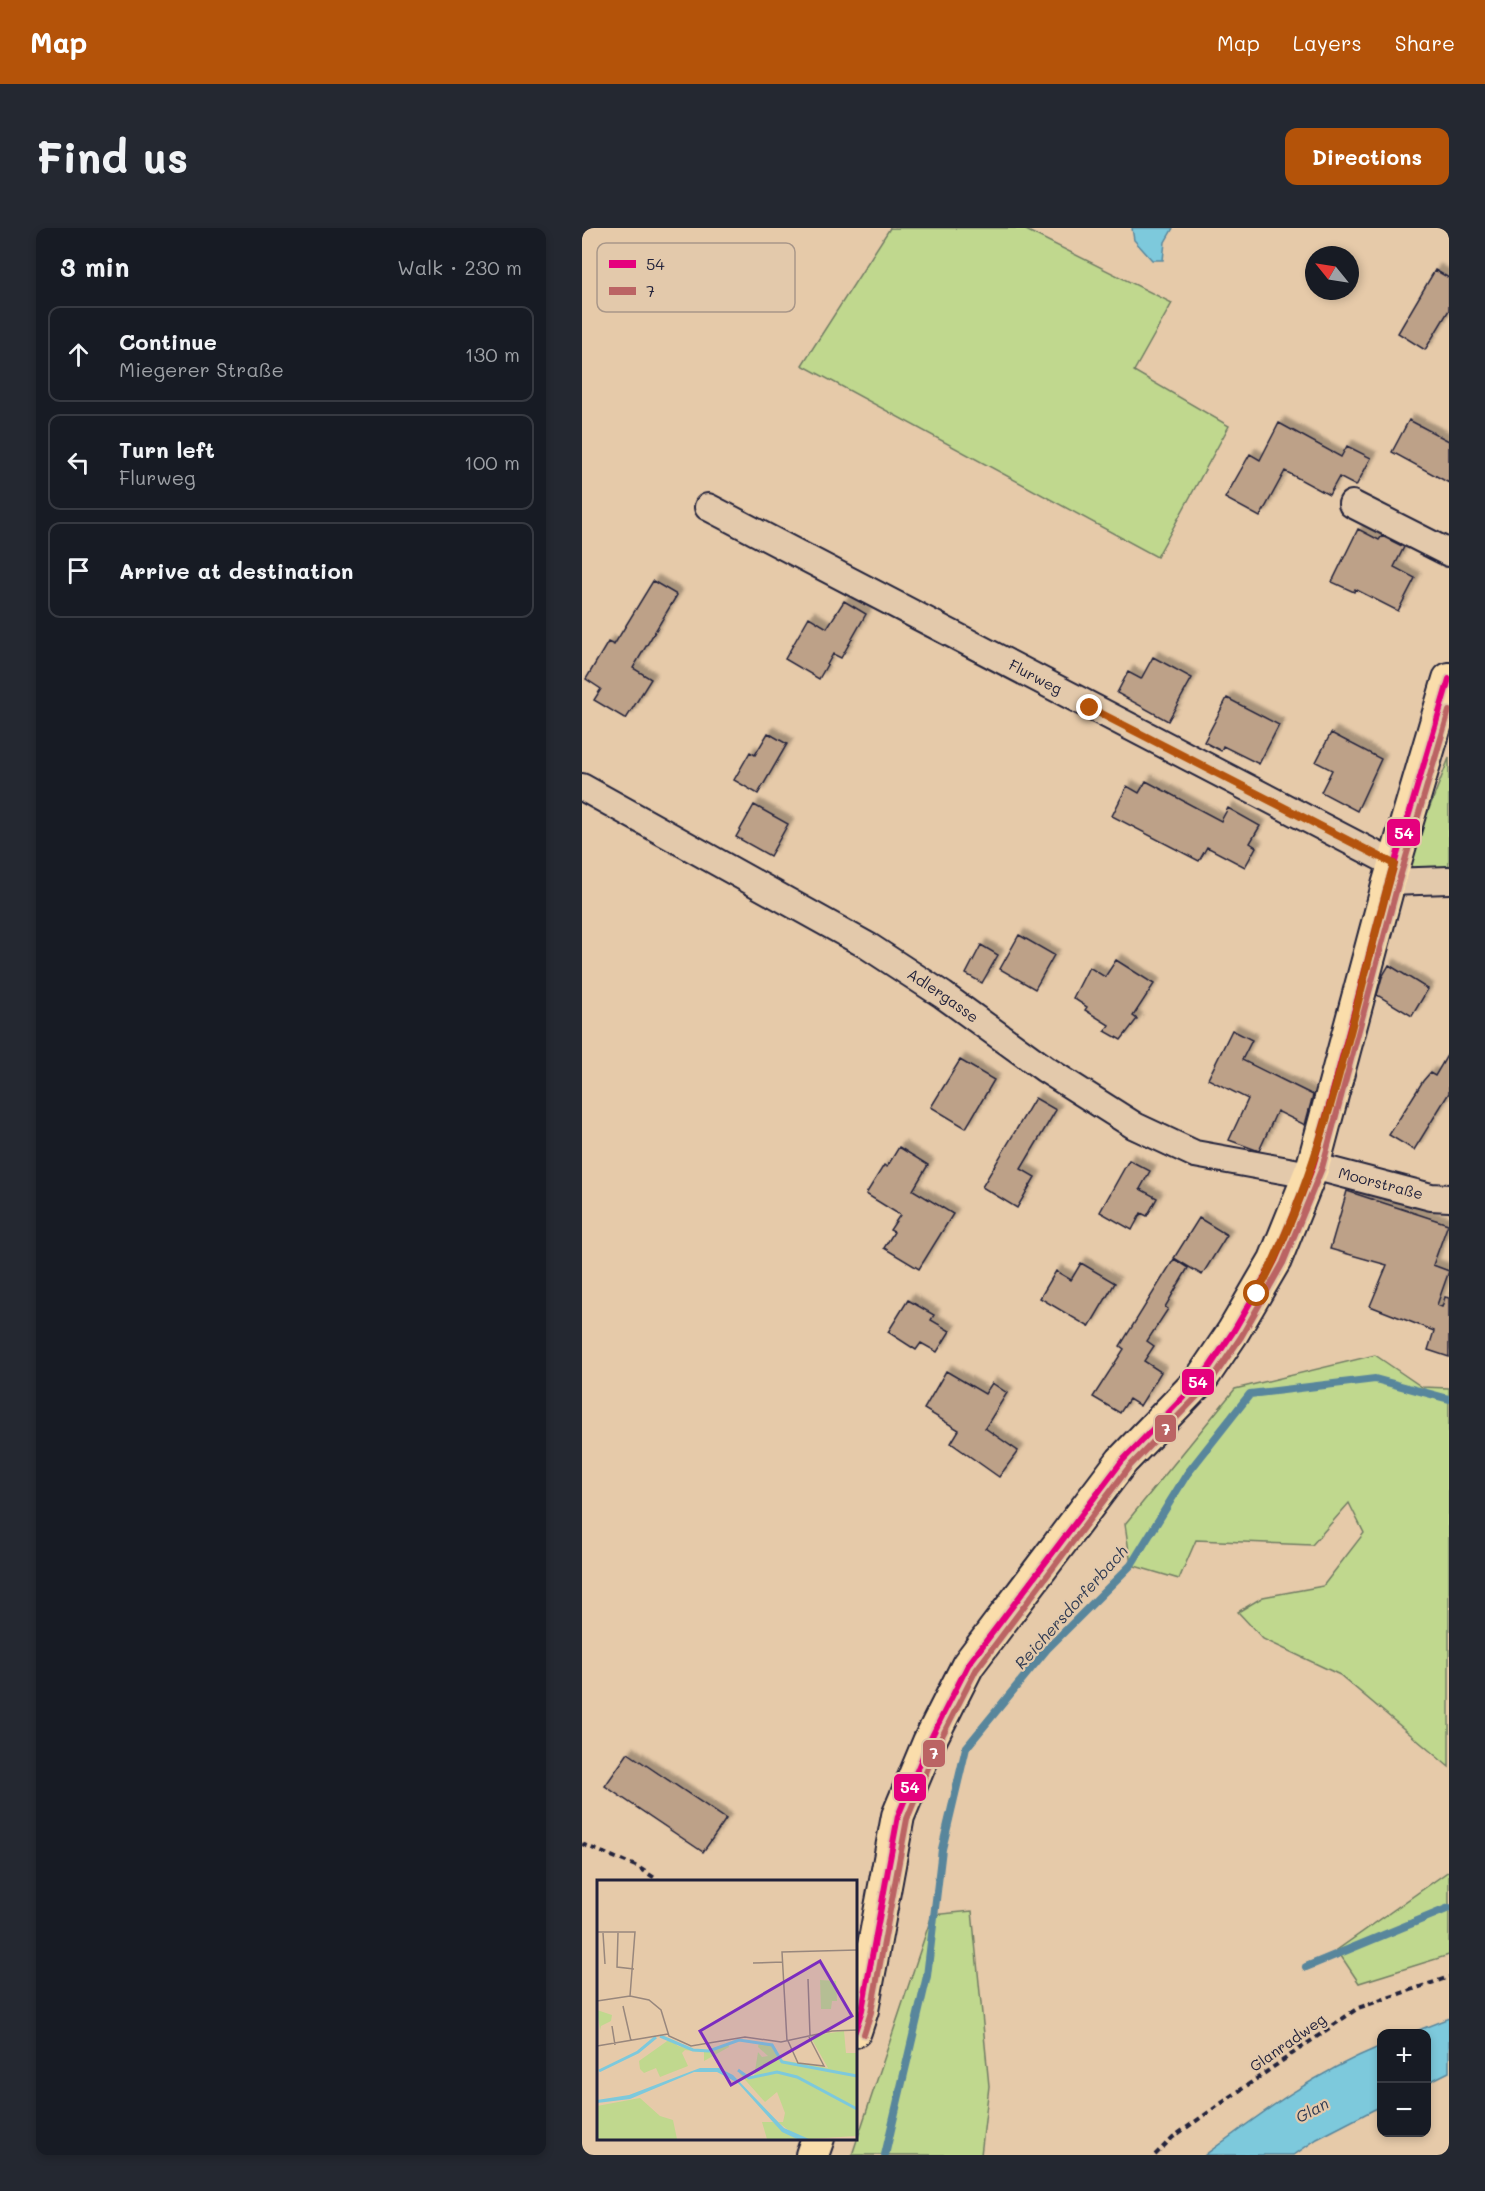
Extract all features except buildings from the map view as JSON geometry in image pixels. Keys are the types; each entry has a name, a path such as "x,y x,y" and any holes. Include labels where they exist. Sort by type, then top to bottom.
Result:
{"main road":[{"path":"856,2028 862,2010 898,1816 929,1742 968,1665 1122,1461 1202,1378 1233,1332 1275,1260 1312,1170 1391,873 1449,679"},
{"path":"812,2155 818,2140"}],"street":[{"path":"1352,504 1449,553"},
{"name":"Flurweg","path":"708,507 1391,873"},
{"name":"Adlergasse","path":"582,787 868,946 1045,1069 1135,1126 1195,1154 1312,1170"},
{"path":"1391,873 1449,880"},
{"name":"Moorstraße","path":"1312,1170 1431,1197 1449,1198"}],"path":[{"path":"582,1844 638,1867 658,1880"},
{"name":"Glanradweg","path":"1155,2155 1173,2137 1358,2008 1449,1977"}],"green space":[{"path":"890,228 1022,228 1172,303 1134,371 1229,426 1157,557 802,365"},
{"path":"1449,758 1449,872 1404,873"},
{"path":"1375,1355 1422,1387 1449,1388 1449,1767 1340,1675 1263,1639 1238,1612 1263,1597 1323,1586 1364,1533 1349,1503 1312,1545 1196,1540 1179,1579 1131,1565 1125,1524 1235,1389"},
{"path":"1449,1871 1449,1955 1359,1983 1337,1950"},
{"path":"972,1911 989,2086 981,2155 852,2155 932,1915"}],"water":[{"path":"1132,228 1173,228 1165,242 1163,260 1152,260 1134,240"},
{"path":"1449,2018 1449,2072 1431,2081 1431,2029 1421,2029"},
{"name":"Glan","path":"1377,2048 1377,2108 1317,2139 1294,2155 1205,2155 1311,2081"}],"waterway":[{"name":"Reichersdorferbach","path":"885,2155 927,1976 942,1849 966,1748 1047,1649 1131,1565 1187,1474 1250,1394 1375,1379 1449,1399"},
{"path":"1306,1967 1449,1908"}],"transit line":[{"name":"54","path":"856,2028 862,2010 898,1816 929,1742 968,1665 1122,1461 1202,1378 1233,1332 1275,1260 1313,1166 1389,882 1449,679"},
{"name":"7","path":"864,2034 871,2012 907,1819 937,1746 976,1670 1129,1467 1209,1384 1241,1337 1283,1263 1322,1168 1398,884 1449,711"}],"route":[{"path":"1090,708 1394,864 1313,1166 1293,1220 1257,1294"}]}
